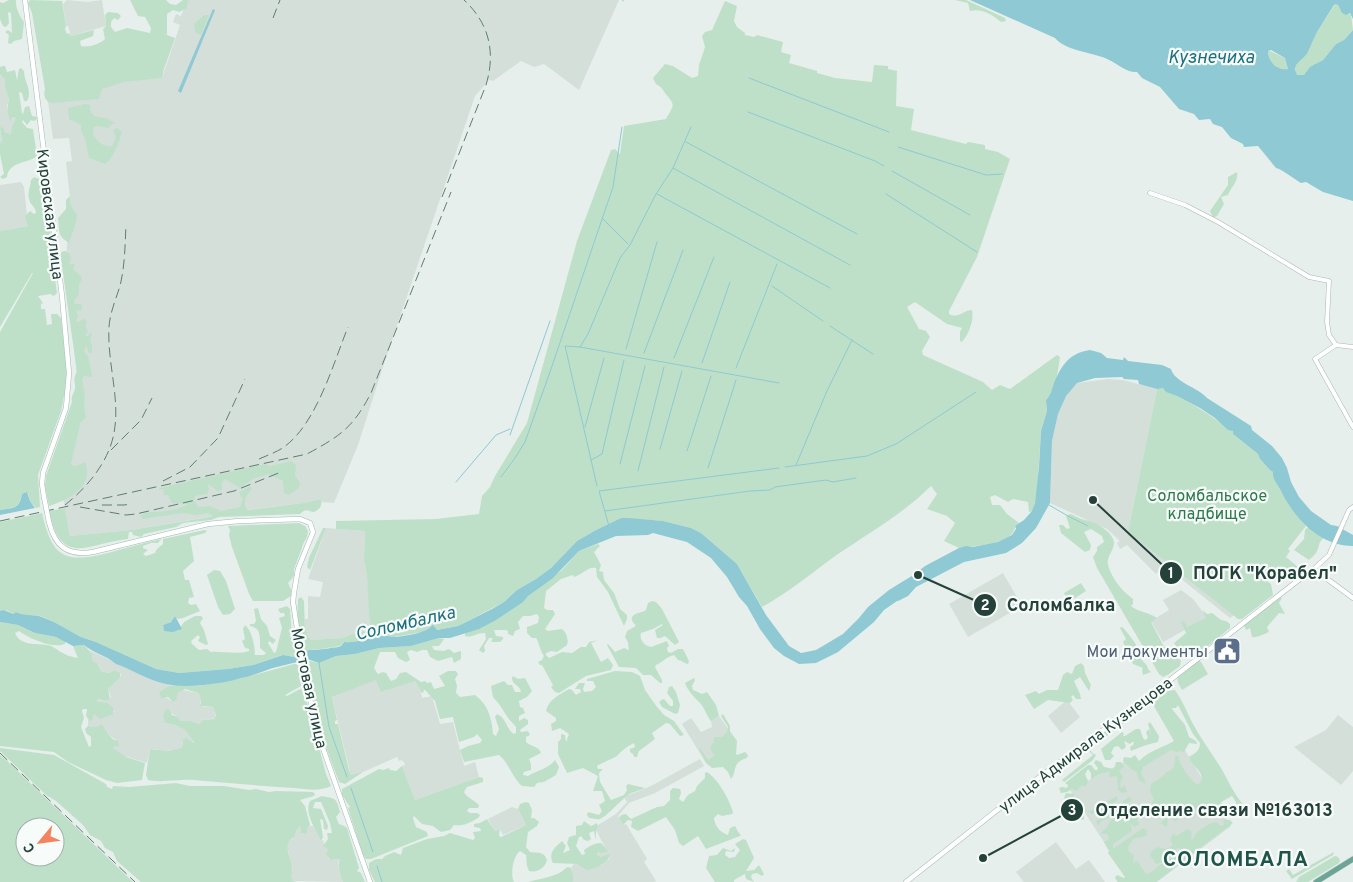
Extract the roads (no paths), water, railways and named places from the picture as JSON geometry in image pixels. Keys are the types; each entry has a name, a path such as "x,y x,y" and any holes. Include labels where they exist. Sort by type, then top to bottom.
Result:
{"main road":[{"name":"Кировская улица","path":"25,0 70,380 68,397 60,428 43,473 44,496 49,522 55,539 63,548 70,552 81,553 93,552 208,524 300,518 308,521"},
{"name":"Мостовая улица","path":"308,521 313,532 298,569 293,602 299,641 320,740 370,882"},
{"path":"1313,572 1323,575 1353,598"},
{"name":"улица Адмирала Кузнецова","path":"906,882 1071,753 1156,691 1305,575 1313,572"},
{"path":"1316,882 1353,859"}],"street":[{"path":"1150,193 1185,205 1218,222 1309,278 1328,281 1327,322 1329,335 1336,345"},
{"path":"1353,347 1336,345 1315,359 1353,427"},
{"path":"1313,572 1332,551 1349,510 1353,507"}],"water":[{"name":"Кузнечиха","path":"970,0 1353,0 1353,19 1350,13 1346,15 1342,13 1338,5 1334,5 1317,32 1307,54 1296,65 1295,70 1297,75 1304,75 1310,67 1323,60 1336,44 1344,40 1353,30 1353,201 1323,192 1306,182 1301,183 1276,168 1258,146 1244,147 1243,144 1231,138 1222,127 1213,124 1210,119 1199,120 1194,114 1179,109 1160,87 1142,78 1137,72 1126,70 1103,57 1074,49 1060,43 1055,38","holes":["1271,50 1285,58 1288,69 1277,67 1271,62 1268,51"]},
{"path":"213,9 215,10 181,93 178,91"},
{"name":"Соломбалка","path":"1090,350 1101,353 1107,358 1123,360 1124,357 1128,361 1162,365 1171,369 1177,378 1251,426 1252,430 1272,446 1282,458 1299,497 1311,511 1331,525 1337,526 1353,535 1353,546 1329,541 1309,528 1292,510 1275,481 1273,472 1260,459 1258,454 1233,434 1233,431 1228,430 1200,408 1166,392 1163,388 1157,389 1139,384 1138,380 1124,379 1122,377 1095,378 1077,383 1066,396 1058,414 1052,441 1050,503 1036,528 1022,543 1006,553 964,562 916,587 908,596 884,610 874,622 838,652 816,663 799,664 774,648 727,577 711,558 687,542 653,533 648,535 616,536 579,551 553,578 528,596 523,602 479,629 450,638 439,638 411,646 379,648 355,654 336,656 319,663 307,659 243,678 215,684 186,686 162,683 116,664 84,645 73,646 56,637 35,633 18,625 0,622 0,611 4,610 13,614 16,612 39,616 81,637 156,669 179,673 253,665 283,655 295,657 304,654 304,650 338,647 344,642 381,636 397,637 416,634 433,625 437,630 458,626 504,602 517,590 551,568 577,541 621,518 629,518 663,521 691,528 701,533 737,564 766,615 789,646 801,653 816,650 843,634 868,607 889,590 925,566 959,548 998,542 1012,535 1016,529 1015,526 1032,511 1035,503 1041,431 1047,411 1046,400 1060,370 1068,360 1077,354"},
{"path":"27,492 35,508 0,515 0,510 15,507 19,503 22,494"},
{"path":"175,616 182,629 173,632 164,631 163,625 171,622"}],"waterway":[{"path":"749,78 889,132"},
{"path":"748,112 884,166"},
{"path":"501,477 525,442 551,369 613,187 622,127"},
{"path":"580,347 588,334 620,258 630,245 656,194 673,168 691,127"},
{"path":"686,142 857,234"},
{"path":"898,147 986,175 1002,174"},
{"path":"673,168 850,265"},
{"path":"892,171 970,215"},
{"path":"657,194 830,288"},
{"path":"886,194 977,252"},
{"path":"603,219 628,244"},
{"path":"626,349 657,242"},
{"path":"644,353 683,250"},
{"path":"674,358 714,257"},
{"path":"736,368 777,264"},
{"path":"702,363 730,282"},
{"path":"772,286 823,321"},
{"path":"510,435 550,321"},
{"path":"830,326 873,354"},
{"path":"796,465 827,391 852,340"},
{"path":"597,486 565,346 580,347 779,383"},
{"path":"585,427 604,358"},
{"path":"591,460 602,454 624,360"},
{"path":"620,464 645,366"},
{"path":"638,471 664,367"},
{"path":"660,449 682,371"},
{"path":"687,451 711,376"},
{"path":"708,468 736,380"},
{"path":"785,467 867,456 896,444 976,392"},
{"path":"456,482 496,435 510,429"},
{"path":"609,526 599,491 779,468"},
{"path":"605,511 750,491 770,490 775,487 826,480 833,482 856,478"},
{"path":"1049,505 1088,526"},
{"path":"319,663 329,727 347,777"},
{"path":"351,788 373,852"},
{"path":"377,866 382,882"}],"railway":[{"path":"273,18 280,0"},
{"path":"442,197 489,73 490,50 485,28 473,9 464,0"},
{"path":"0,521 307,454 337,436 352,423 371,393 451,192"},
{"path":"65,505 91,480 104,460 113,438 116,414 109,327 122,278 126,225"},
{"path":"259,459 284,447 306,423 323,392 348,327"},
{"path":"163,481 190,467 218,438 245,379"},
{"path":"111,450 141,420 152,398"},
{"path":"80,507 126,515 136,514 234,491 281,472"},
{"path":"102,505 132,504"},
{"path":"0,753 135,882"}],"place":[{"name":"ПОГК \"Корабел\"","path":"1093,500"},
{"name":"Соломбалка","path":"918,575"},
{"name":"Мои документы","path":"1227,651"},
{"name":"Отделение связи №163013","path":"983,858"}],"district":[{"name":"СОЛОМБАЛА","path":"1236,859"}],"park label":[{"name":"Соломбальское кладбище","path":"1207,504"}]}
